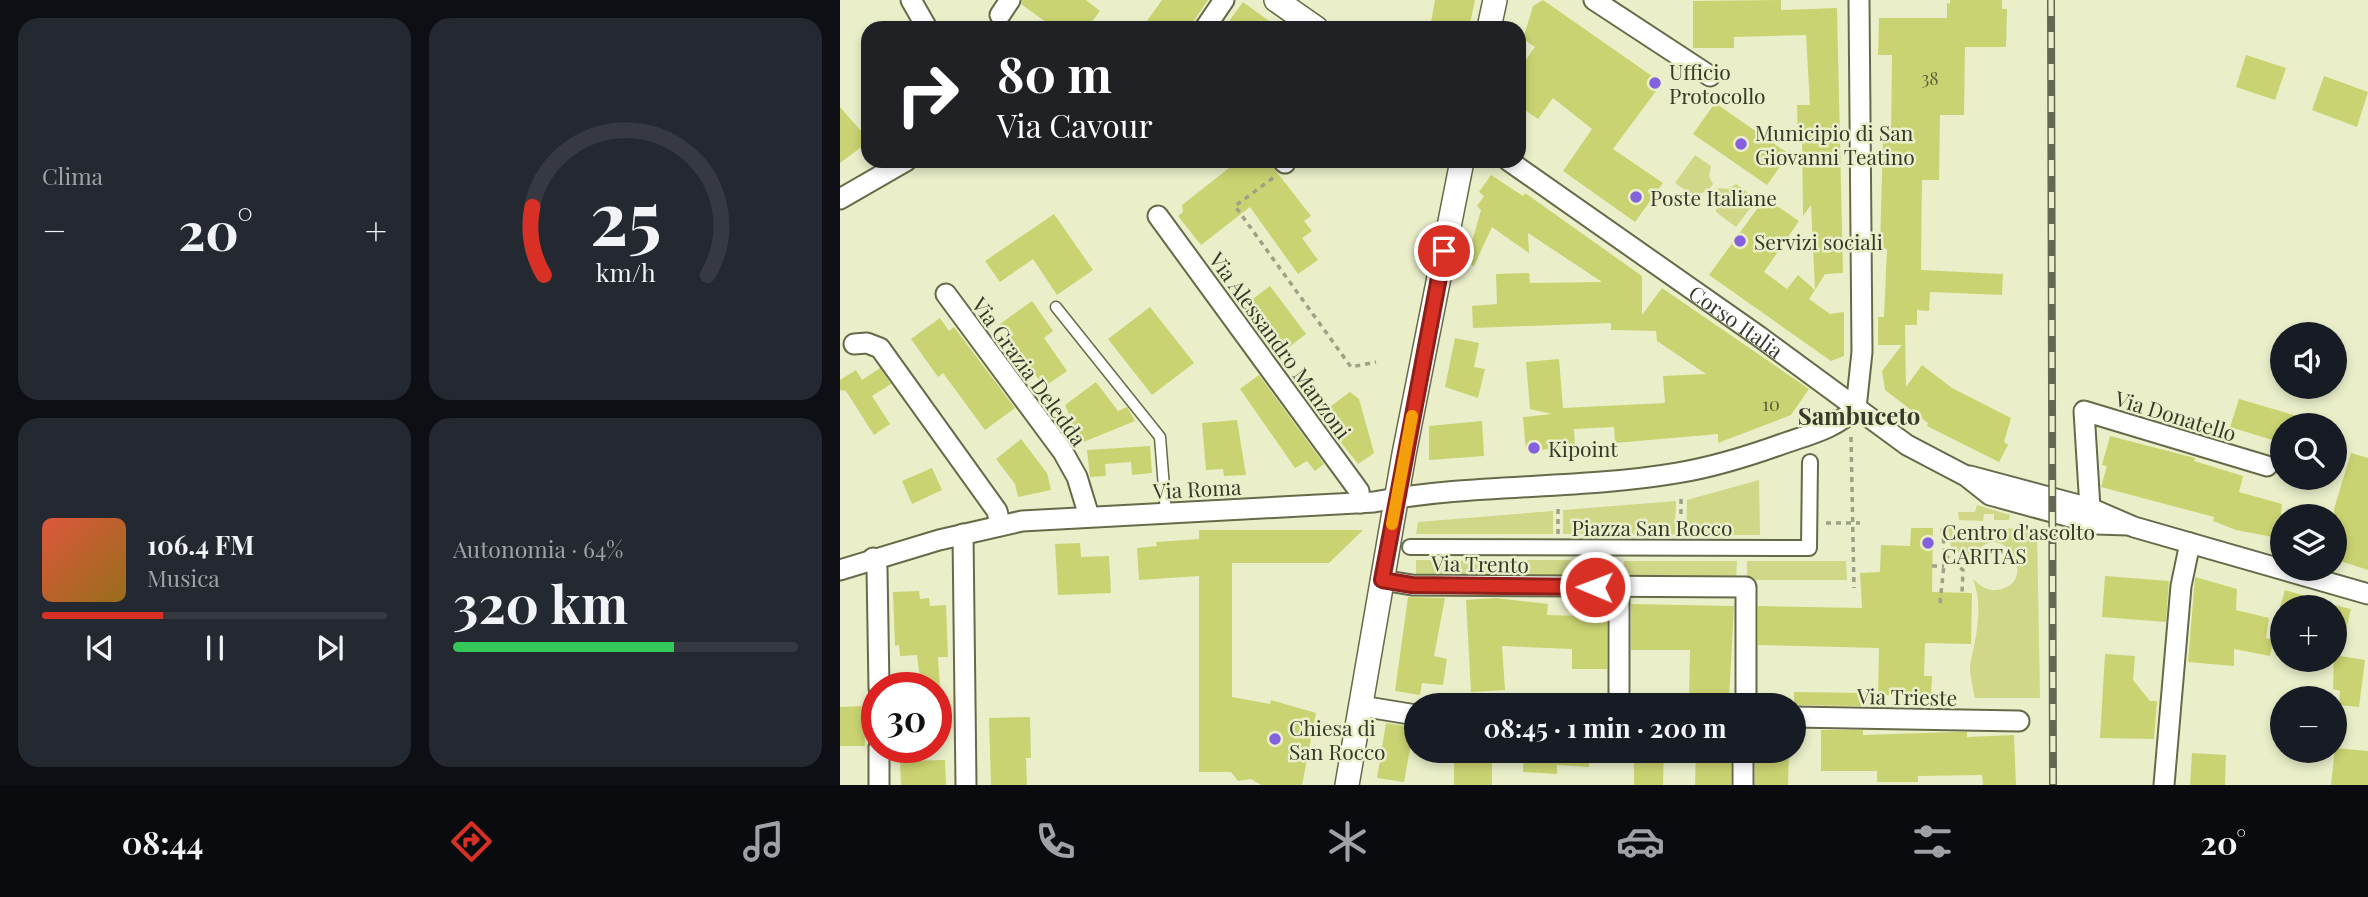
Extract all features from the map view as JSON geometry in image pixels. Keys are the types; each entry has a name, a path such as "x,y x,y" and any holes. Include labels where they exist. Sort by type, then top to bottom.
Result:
{"street":[{"path":"911,0 923,21"},
{"path":"1210,21 1224,0"},
{"path":"1276,0 1306,21"},
{"path":"1490,21 1495,0"},
{"path":"1594,0 1710,76"},
{"path":"1856,408 1862,352 1859,0"},
{"path":"840,199 894,168"},
{"path":"1347,785 1396,498 1461,168"},
{"name":"Corso Italia","path":"1520,168 1674,275 1907,445 1966,475 2090,508 2128,525 2368,594"},
{"name":"Via Alessandro Manzoni","path":"1158,216 1359,491 1360,503"},
{"name":"Via Grazia Deledda","path":"946,294 1063,452 1077,477 1089,516"},
{"path":"854,344 880,348 997,511 1000,524"},
{"name":"Via Roma","path":"840,570 873,558 1000,524 1089,516 1360,503 1650,477 1700,470 1745,458 1841,423 1856,408"},
{"name":"Via Donatello","path":"2090,508 2084,411 2267,466"},
{"name":"Piazza San Rocco","path":"1410,547 1809,548 1810,462"},
{"name":"Corso Italia","path":"1966,475 1990,495 2096,524 2128,525"},
{"path":"963,534 966,785"},
{"path":"2164,785 2181,586 2190,543"},
{"path":"873,558 877,569 879,672"},
{"name":"Via Trento","path":"1382,580 1412,585 1746,587 1746,693"},
{"path":"1619,587 1619,693"},
{"path":"1361,706 1404,713"},
{"name":"Via Trieste","path":"1806,717 2019,720"},
{"path":"879,763 879,785"},
{"path":"1743,763 1743,785"}],"lane":[{"path":"1056,307 1160,437 1166,513"}],"path":[{"path":"1282,168 1235,206 1351,367 1376,362"},
{"path":"1850,438 1854,588"},
{"path":"1681,497 1681,535"},
{"path":"1558,508 1558,534"},
{"path":"1810,523 1860,523"},
{"path":"1940,603 1945,555 1942,527"},
{"path":"1945,555 1963,570 1962,593"},
{"path":"1933,566 1944,566"},
{"path":"1853,577 1860,577"}],"green space":[{"path":"1695,155 1711,166 1709,176 1713,184 1707,192 1691,194 1675,183"},
{"path":"1736,184 1757,199 1736,227 1716,212 1717,202 1713,196 1718,188 1728,189"},
{"path":"1759,480 1760,535 1686,535 1687,500"},
{"path":"1676,501 1675,535 1563,534 1563,510"},
{"path":"1977,505 2010,515 2009,520 1994,520 1994,514 1984,514 1983,521 1959,520 1958,512 1975,512"},
{"path":"1553,511 1553,534 1416,534 1418,522"},
{"path":"1948,527 2037,529 2040,698 1975,698 1970,664 1977,630 1978,599 1973,579 1984,588 1997,590 2010,585 2017,576 2017,565 2013,554 2005,546 1995,542 1983,546 1972,558 1951,548"},
{"path":"1416,560 1491,561 1491,579 1416,579"},
{"path":"1502,560 1614,560 1614,580 1501,580"},
{"path":"1624,561 1737,561 1736,580 1624,579"},
{"path":"1747,561 1846,561 1847,580 1747,580"}],"building":[{"path":"1022,0 1086,0 1100,11 1092,21 1044,21 1021,4"},
{"path":"1162,0 1208,0 1194,21 1147,21"},
{"path":"1435,0 1475,0 1470,21 1431,21"},
{"path":"1543,0 1662,83 1613,149 1663,183 1635,222 1563,171 1592,129 1553,98 1538,119 1526,111 1526,59 1535,47 1526,41 1526,29 1533,6"},
{"path":"1781,0 1781,10 1837,8 1843,273 1825,274 1815,290 1811,205 1803,216 1802,134 1798,141 1797,105 1810,105 1806,35 1734,37 1734,48 1693,48 1693,1"},
{"path":"1950,0 2002,0 2002,9 2007,9 2006,47 1965,47 1964,115 1940,115 1939,180 1922,180 1921,270 2003,274 2002,295 1930,292 1929,311 1917,310 1917,325 1905,325 1906,387 1922,365 1952,388 2011,418 2004,442 2008,445 1999,462 1927,426 1928,423 1885,390 1882,371 1902,345 1878,345 1878,317 1884,317 1887,249 1880,249 1883,139 1891,139 1892,55 1878,55 1879,18 1947,18 1947,3 1950,4"},
{"path":"1243,2 1269,21 1229,21"},
{"path":"2246,55 2286,68 2275,100 2236,87"},
{"path":"2324,76 2368,92 2357,127 2312,110"},
{"path":"1715,103 1789,154 1767,185 1693,134"},
{"path":"840,107 861,131 861,147 840,163"},
{"path":"1229,168 1273,168 1311,216 1304,221 1312,231 1302,238 1318,260 1298,274 1250,207 1201,245 1178,216 1183,212 1182,205"},
{"path":"1491,175 1523,196 1525,193 1642,276 1642,315 1662,288 1809,389 1791,415 1718,443 1718,434 1615,443 1614,427 1574,429 1575,447 1526,451 1523,417 1552,414 1530,409 1526,362 1559,359 1563,408 1665,403 1663,376 1706,374 1657,341 1656,331 1611,330 1611,323 1473,328 1472,306 1497,304 1496,274 1529,273 1530,283 1602,282 1528,233 1529,253 1492,227 1474,266 1466,263 1481,210 1477,206 1484,196 1479,192"},
{"path":"1765,198 1799,221 1764,272 1787,289 1798,275 1815,290 1809,299 1830,314 1844,312 1844,356 1831,361 1709,275"},
{"path":"1054,214 1093,270 1057,295 1033,259 1000,282 985,261"},
{"path":"1270,286 1306,334 1276,357 1241,308"},
{"path":"1032,301 1053,331 1044,338 1067,371 1044,387 1000,324"},
{"path":"1150,307 1194,363 1152,395 1108,339"},
{"path":"940,318 949,331 954,327 1015,408 985,430 943,373 938,377 911,339"},
{"path":"1455,338 1479,343 1474,367 1485,369 1478,398 1445,387"},
{"path":"880,368 891,384 872,396 890,424 874,435 846,391 840,390 840,380 856,370 862,380"},
{"path":"1259,375 1324,464 1315,471 1307,461 1295,468 1240,389"},
{"path":"1096,382 1118,411 1127,407 1135,421 1081,443 1065,405"},
{"path":"1350,392 1359,399 1374,453 1358,464 1319,415"},
{"path":"2239,399 2287,413 2270,413 2270,439 2230,427"},
{"path":"1237,420 1246,475 1224,476 1223,469 1206,470 1202,423"},
{"path":"1482,421 1484,456 1429,460 1429,426"},
{"path":"2110,436 2195,458 2194,461 2243,476 2239,492 2282,504 2270,504 2270,536 2236,530 2213,521 2214,517 2101,487 2107,466 2102,465"},
{"path":"1021,439 1047,473 1051,490 1018,497 1015,484 996,459"},
{"path":"1150,446 1152,473 1132,475 1131,462 1105,464 1106,476 1090,477 1087,450"},
{"path":"2351,453 2368,458 2368,570 2347,563 2347,504 2336,504 2340,490 2347,490 2347,466"},
{"path":"932,468 942,490 912,504 902,481"},
{"path":"1911,528 1933,528 1932,592 1972,593 1971,644 1925,643 1924,676 1932,676 1931,696 1878,695 1879,648 1758,645 1758,606 1862,608 1860,573 1880,572 1881,545 1910,546"},
{"path":"1199,530 1363,530 1329,563 1232,563 1232,697 1270,704 1271,700 1316,713 1302,785 1261,785 1251,779 1238,781 1231,772 1199,772 1199,576 1139,580 1137,548 1157,546 1156,542 1199,539"},
{"path":"1080,543 1081,557 1109,556 1111,593 1058,595 1055,544"},
{"path":"2105,576 2169,581 2166,622 2102,617"},
{"path":"2195,577 2237,589 2236,610 2269,618 2266,638 2270,639 2270,656 2234,649 2234,666 2188,662"},
{"path":"2285,590 2302,595 2284,595"},
{"path":"919,591 920,599 929,598 930,606 946,605 948,657 938,657 939,672 919,672 917,655 900,656 899,645 895,646 893,592"},
{"path":"1408,597 1445,598 1434,656 1447,659 1443,685 1422,683 1420,693 1395,691"},
{"path":"1495,598 1548,604 1547,615 1582,616 1583,601 1607,601 1607,669 1572,669 1572,649 1502,646 1505,690 1471,692 1466,600"},
{"path":"1631,604 1734,606 1729,693 1689,693 1690,650 1631,650"},
{"path":"2347,608 2351,609 2347,625"},
{"path":"2105,654 2135,656 2133,680 2150,701 2157,701 2154,739 2100,738"},
{"path":"2347,657 2365,660 2359,707 2347,706 2347,686 2333,686 2334,672 2347,672"},
{"path":"1794,692 1863,693 1863,706 1806,705 1806,693"},
{"path":"861,706 861,746 840,746 840,707"},
{"path":"1030,717 1031,758 1026,758 1027,785 991,785 989,718"},
{"path":"1386,723 1404,726 1404,763 1407,763 1404,782 1377,778"},
{"path":"1821,730 1863,730 1863,735 1967,732 1967,737 2014,735 2016,785 1983,785 1982,775 1918,776 1918,782 1877,782 1877,771 1821,771"},
{"path":"2347,749 2368,751 2368,785 2331,785 2333,763 2347,763"},
{"path":"2192,753 2226,755 2225,785 2190,785"},
{"path":"900,763 945,763 946,785 901,785"},
{"path":"1454,763 1492,763 1492,785 1454,785"},
{"path":"1523,763 1589,763 1589,767 1557,765 1557,774 1523,772"},
{"path":"1634,763 1664,763 1663,785 1634,785"},
{"path":"1696,763 1731,763 1731,785 1695,785"},
{"path":"1755,763 1789,763 1788,785 1755,785"}],"railway":[{"path":"2051,0 2053,785"}],"slow traffic":[{"path":"1392,524 1412,416"}],"place":[{"name":"Ufficio Protocollo","path":"1655,83"},
{"name":"Municipio di San Giovanni Teatino","path":"1741,144"},
{"name":"Poste Italiane","path":"1636,197"},
{"name":"Servizi sociali","path":"1740,241"},
{"name":"Kipoint","path":"1534,448"},
{"name":"Centro d'ascolto CARITAS","path":"1928,543"},
{"name":"Chiesa di San Rocco","path":"1275,739"}],"district":[{"name":"Sambuceto","path":"1859,415"}],"route":[{"path":"1444,251 1382,580 1412,585 1595,587"}]}
